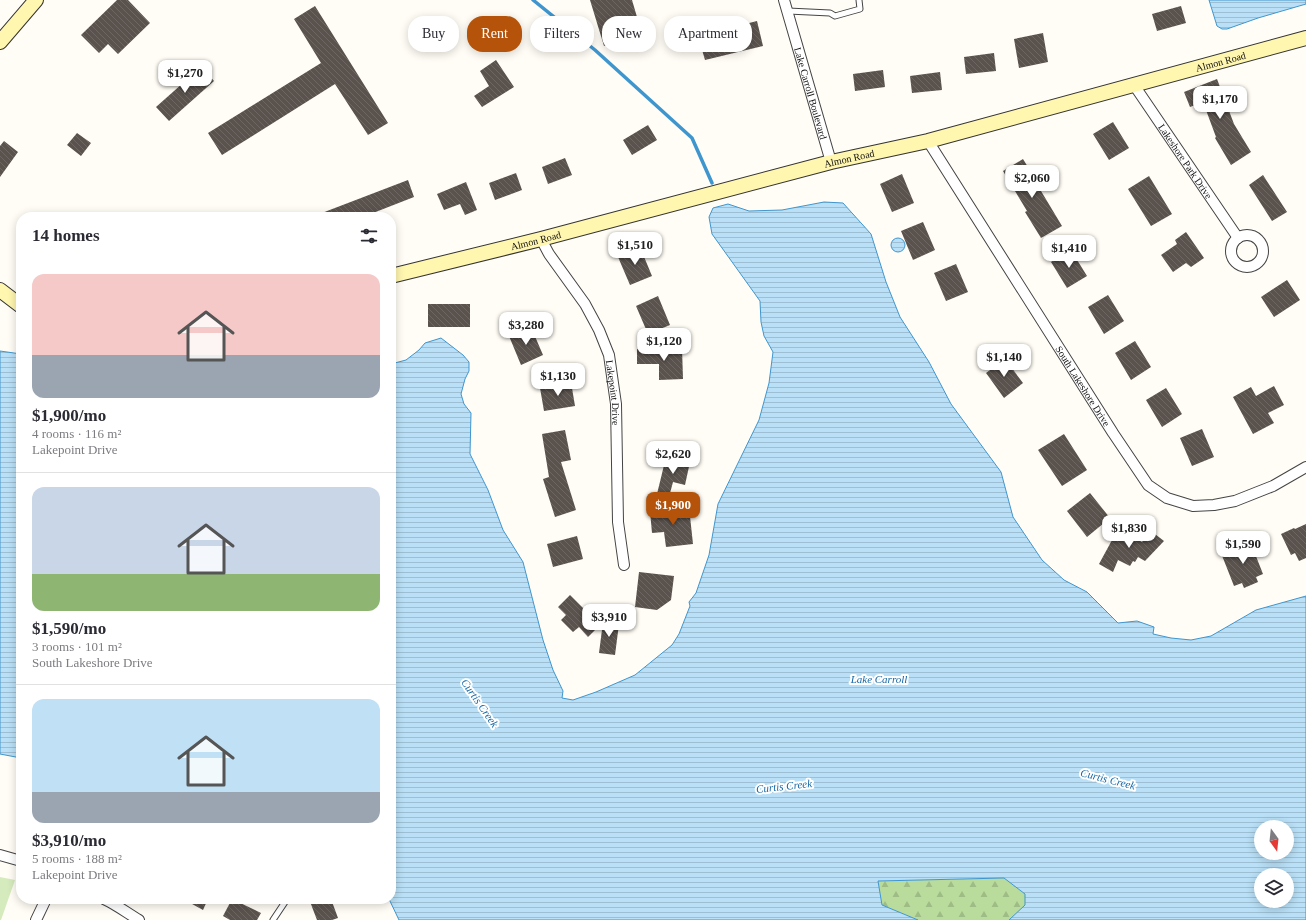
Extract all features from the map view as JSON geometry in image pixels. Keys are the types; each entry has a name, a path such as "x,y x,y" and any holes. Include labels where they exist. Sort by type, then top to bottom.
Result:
{"street":[{"path":"0,42 36,0"},
{"name":"Lake Carroll Boulevard","path":"784,0 831,162"},
{"name":"Almon Road","path":"396,275 541,239 831,162 928,141 1306,38"},
{"name":"Lakeshore Park Drive","path":"1134,85 1238,238"},
{"name":"South Lakeshore Drive","path":"928,141 1113,433 1148,485 1167,498 1173,500 1193,506 1214,505 1235,501 1273,486 1306,466"},
{"name":"Lakepoint Drive","path":"541,239 585,304 600,330 609,355 616,404 618,522 624,565"},
{"path":"0,290 16,302"},
{"path":"0,855 16,860"},
{"path":"36,920 44,904"},
{"path":"114,904 140,920"}],"lane":[{"path":"788,11 830,13 835,16 860,9 859,0"},
{"path":"273,920 284,904"}],"green space":[{"path":"0,877 15,880 1,920 0,920"},
{"path":"1004,878 1025,894 1026,905 1009,920 918,920 882,905 878,881"}],"water":[{"path":"1209,0 1306,0 1306,4 1227,29 1222,29 1217,26"},
{"name":"Lake Carroll","path":"824,202 843,203 871,234 886,282 900,317 929,362 951,404 1001,472 1013,517 1042,560 1064,580 1087,592 1118,623 1137,621 1154,627 1153,634 1191,640 1211,636 1256,610 1306,596 1306,920 1009,920 1025,905 1025,894 1004,878 878,881 882,905 918,920 399,920 391,904 396,904 396,363 406,360 419,350 425,343 441,338 463,355 469,362 469,371 461,394 464,404 471,413 470,454 488,490 503,530 523,562 543,640 553,670 563,691 562,698 573,700 635,675 672,645 679,634 690,606 689,602 696,593 709,555 718,504 759,420 769,383 773,352 764,336 761,322 760,301 712,234 709,217 713,208 728,204 749,211 782,210"},
{"path":"898,238 903,240 905,245 903,250 898,252 893,250 891,245 893,240"},
{"path":"0,351 16,353 16,757 0,754"}],"building":[{"path":"117,0 128,0 150,23 118,54 108,44 99,53 81,35"},
{"path":"590,0 632,0 637,16 602,16 602,39"},
{"path":"315,6 388,123 368,135 335,84 222,155 208,133 321,63 294,19"},
{"path":"1181,6 1186,23 1157,31 1152,14"},
{"path":"757,21 763,46 752,49 752,22"},
{"path":"1043,33 1048,62 1019,68 1014,39"},
{"path":"703,52 738,52 705,60"},
{"path":"994,53 996,71 966,74 964,57"},
{"path":"496,60 514,87 482,107 474,96 489,86 480,71"},
{"path":"201,67 214,81 169,121 156,107"},
{"path":"883,70 885,87 855,91 853,74"},
{"path":"940,72 942,90 912,93 910,76"},
{"path":"1217,79 1234,124 1251,152 1231,165 1215,138 1216,137 1203,102 1190,107 1184,92"},
{"path":"1113,122 1129,148 1109,160 1093,134"},
{"path":"648,125 657,140 632,155 623,140"},
{"path":"77,133 91,143 81,156 67,145"},
{"path":"4,141 18,152 0,177 0,146"},
{"path":"565,158 572,175 548,184 542,167"},
{"path":"1023,159 1062,226 1041,238 1003,171"},
{"path":"516,173 522,190 495,200 489,183"},
{"path":"902,174 914,203 892,212 880,184"},
{"path":"1263,175 1287,212 1272,221 1249,185"},
{"path":"1149,176 1172,214 1151,226 1128,189"},
{"path":"408,180 414,197 376,212 324,212"},
{"path":"466,182 477,210 465,215 460,204 444,210 437,194"},
{"path":"923,222 935,250 913,260 901,231"},
{"path":"1186,232 1204,258 1191,267 1186,263 1173,272 1161,255 1177,244 1175,240"},
{"path":"640,247 652,276 630,285 618,257"},
{"path":"1071,250 1087,276 1067,288 1051,262"},
{"path":"956,264 968,292 946,301 934,273"},
{"path":"1287,280 1300,300 1274,317 1261,297"},
{"path":"1108,295 1124,321 1104,334 1088,307"},
{"path":"658,296 670,325 648,334 636,306"},
{"path":"428,304 470,304 470,327 428,327"},
{"path":"531,327 543,355 521,365 509,336"},
{"path":"1135,341 1151,367 1131,380 1115,353"},
{"path":"682,348 683,379 659,380 659,364 637,364 637,349"},
{"path":"1005,359 1023,383 1004,398 986,373"},
{"path":"571,382 575,406 544,411 540,388"},
{"path":"1274,386 1284,405 1268,413 1274,423 1253,434 1233,397 1251,387 1256,396"},
{"path":"1166,388 1182,414 1162,427 1146,400"},
{"path":"1202,429 1214,457 1192,466 1180,438"},
{"path":"565,430 571,460 561,462 576,510 555,517 543,479 549,477 542,434"},
{"path":"1064,434 1087,470 1062,486 1038,450"},
{"path":"666,457 690,462 685,485 673,482 669,497 657,494"},
{"path":"1090,493 1110,518 1087,537 1067,511"},
{"path":"689,507 693,544 666,547 664,532 652,533 650,511"},
{"path":"1306,524 1306,558 1299,561 1295,553 1291,555 1281,534"},
{"path":"1118,529 1142,542 1151,531 1164,541 1145,561 1138,557 1130,566 1118,560 1113,572 1099,564"},
{"path":"577,536 583,559 553,567 547,544"},
{"path":"1250,541 1263,574 1256,577 1258,582 1244,588 1242,583 1234,586 1221,553"},
{"path":"639,572 674,576 671,600 657,610 635,607"},
{"path":"570,595 600,625 588,637 579,627 573,632 561,620 566,615 558,607"},
{"path":"603,622 619,624 615,655 599,653"},
{"path":"192,904 206,904 203,910"},
{"path":"229,904 242,904 261,913 257,920 230,920 223,916"},
{"path":"311,904 333,904 338,918 332,920 317,920"}],"waterway":[{"path":"533,0 595,50 692,138 712,183"}],"water label":[{"name":"Curtis Creek","path":"480,703"},
{"name":"Curtis Creek","path":"1108,779"},
{"name":"Curtis Creek","path":"784,786"}]}
